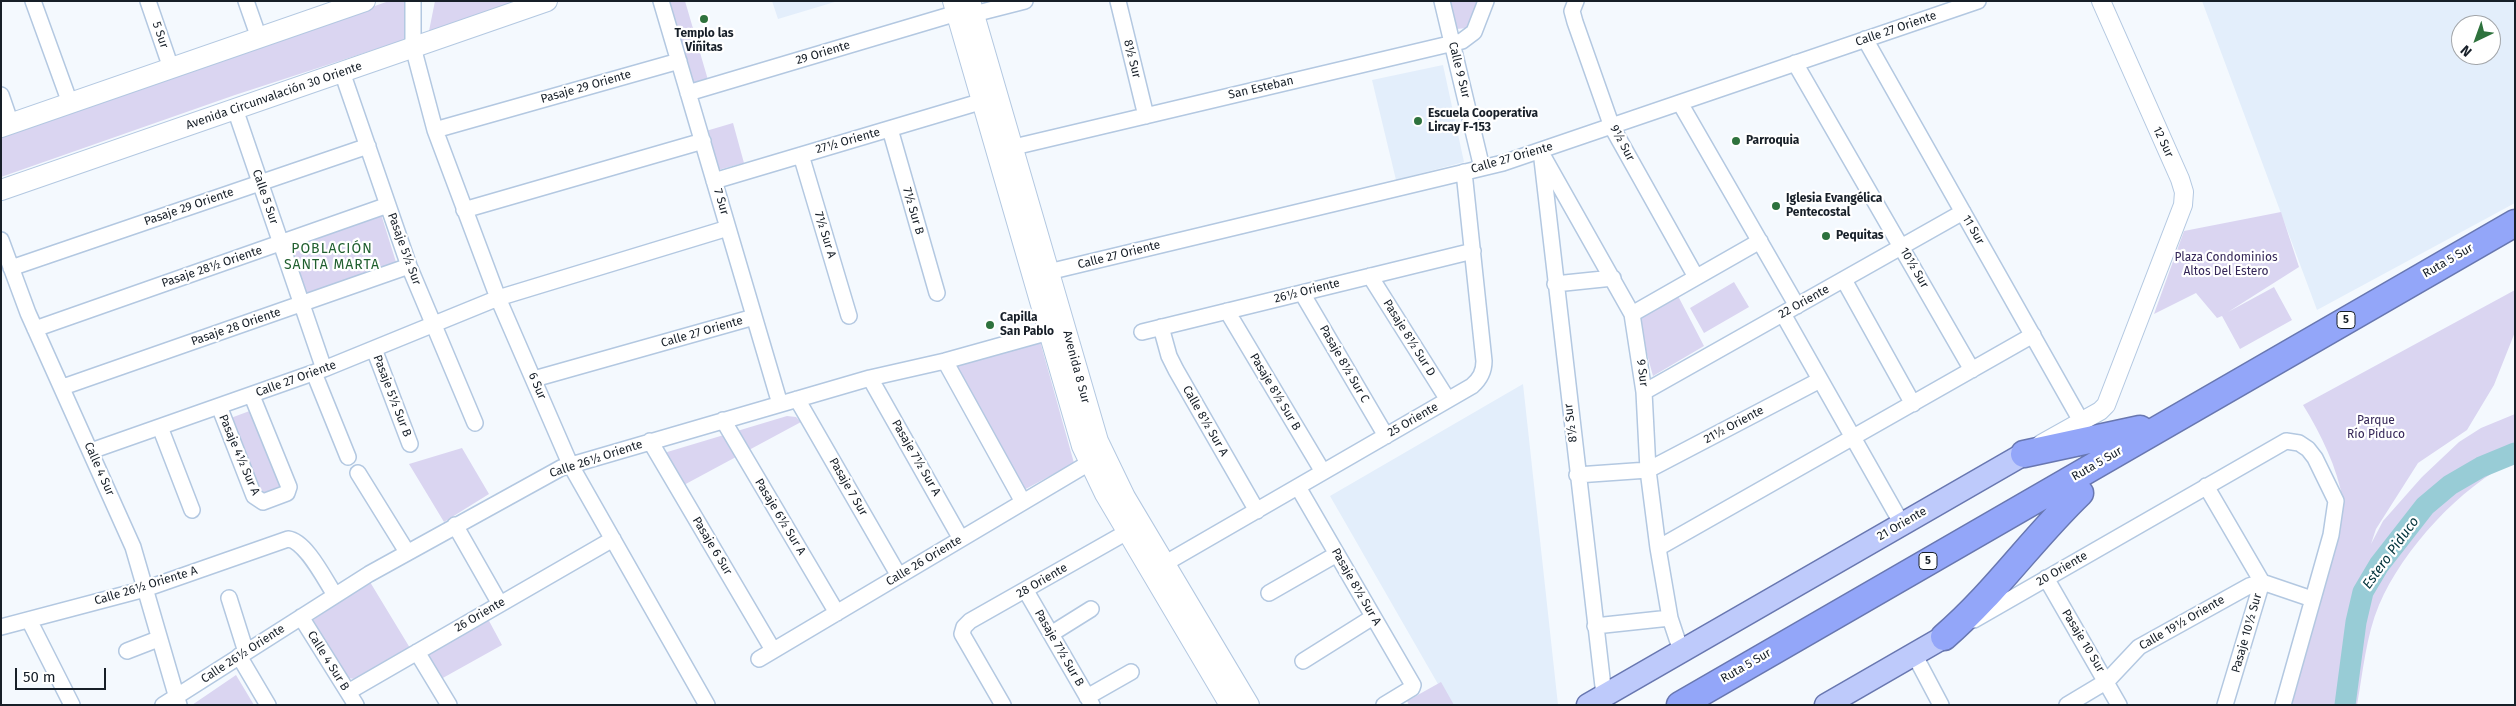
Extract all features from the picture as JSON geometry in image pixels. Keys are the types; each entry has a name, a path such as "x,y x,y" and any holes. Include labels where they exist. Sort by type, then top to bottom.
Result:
{"highway":[{"name":"Ruta 5 Sur","path":"1680,705 2515,223"},
{"name":"Ruta 5 Sur","path":"1713,705 2515,242"},
{"path":"2024,454 2130,432 2176,418"},
{"path":"1944,636 1980,603 2039,534 2080,493"}],"main road":[{"path":"6,126 259,38 344,5 365,1"},
{"name":"Avenida Circunvalación 30 Oriente","path":"1,190 547,1"},
{"name":"Avenida 8 Sur","path":"963,7 983,101 1098,441 1120,489 1249,705"},
{"name":"Avenida 8 Sur","path":"963,7 1014,147 1042,274 1049,332 1076,427 1089,464 1127,532 1230,705"},
{"name":"21 Oriente","path":"1596,700 2024,454"},
{"name":"20 Oriente","path":"1826,705 1944,636"}],"street":[{"path":"33,1 70,103"},
{"name":"5 Sur","path":"148,1 171,68"},
{"path":"246,1 259,38"},
{"name":"6 Sur","path":"413,1 413,47 435,130 498,298 570,464 707,705"},
{"name":"7 Sur","path":"661,1 780,404"},
{"name":"29 Oriente","path":"688,93 963,7 1025,1"},
{"name":"8½ Sur","path":"1118,1 1146,116"},
{"name":"Calle 9 Sur","path":"1442,1 1482,168"},
{"name":"San Esteban","path":"1014,147 1467,39 1474,32 1486,1"},
{"name":"9½ Sur","path":"1576,1 1572,11 1573,17 1612,127 1696,277"},
{"name":"Calle 27 Oriente","path":"1042,274 1482,168 1612,127 1978,1"},
{"name":"12 Sur","path":"2101,1 2182,186 2184,199 2182,212 2152,286"},
{"name":"11 Sur","path":"1865,39 2081,421"},
{"name":"Pasaje 29 Oriente","path":"435,130 679,61"},
{"name":"10½ Sur","path":"1795,63 1972,370"},
{"name":"Pasaje 5½ Sur","path":"342,72 432,325 475,423"},
{"path":"1,95 6,126"},
{"name":"27½ Oriente","path":"714,181 983,101"},
{"path":"1680,103 1797,306"},
{"name":"Calle 5 Sur","path":"235,109 302,304 319,371 348,457"},
{"name":"7½ Sur B","path":"890,129 936,293"},
{"path":"464,210 703,141"},
{"name":"Pasaje 29 Oriente","path":"11,268 368,146"},
{"name":"8½ Sur","path":"1540,151 1595,626 1596,700"},
{"name":"9 Sur","path":"1540,151 1632,314 1644,392 1648,470 1658,548 1670,618 1681,651"},
{"name":"7½ Sur A","path":"801,155 849,316"},
{"name":"25 Oriente","path":"1164,564 1476,383 1484,370 1464,172"},
{"name":"Pasaje 28½ Oriente","path":"35,329 388,205"},
{"name":"22 Oriente","path":"1644,392 1963,212"},
{"name":"Calle 27 Oriente","path":"91,451 319,371 498,298 728,228"},
{"name":"Calle 4 Sur","path":"1,240 35,329 133,547 158,638 178,701"},
{"path":"1632,314 1760,241"},
{"name":"26½ Oriente","path":"1142,332 1473,251"},
{"name":"Pasaje 28 Oriente","path":"63,388 410,266"},
{"name":"Pasaje 8½ Sur D","path":"1370,276 1448,400"},
{"path":"1555,284 1613,278"},
{"path":"1844,280 1912,404"},
{"name":"21 Oriente","path":"2024,454 2106,405 2152,286"},
{"name":"Pasaje 8½ Sur C","path":"1302,293 1386,436"},
{"name":"Pasaje 8½ Sur B","path":"1227,311 1323,472"},
{"path":"1782,314 1902,524"},
{"name":"Calle 27 Oriente","path":"534,379 754,317"},
{"name":"Calle 8½ Sur A","path":"1161,327 1169,356 1176,370 1257,511"},
{"name":"Calle 26½ Oriente","path":"162,705 178,701 242,654 335,595 407,552 550,472 570,464 870,378 944,361 1049,332"},
{"path":"1658,548 2033,335"},
{"name":"Pasaje 5½ Sur B","path":"374,349 410,444"},
{"path":"944,361 1024,502"},
{"name":"Pasaje 7½ Sur A","path":"870,378 961,539"},
{"name":"21½ Oriente","path":"1648,470 1820,380"},
{"name":"Pasaje 4½ Sur A","path":"219,406 254,496 263,502 289,491 252,396"},
{"name":"Pasaje 7 Sur","path":"796,399 899,576"},
{"name":"Pasaje 6½ Sur A","path":"723,420 837,613"},
{"path":"160,427 192,510"},
{"name":"Pasaje 6 Sur","path":"650,441 773,650"},
{"name":"20 Oriente","path":"1944,636 2286,441 2299,442 2308,448 2315,458 2336,502 2331,535 2312,599"},
{"name":"Calle 26 Oriente","path":"759,659 1089,464"},
{"path":"1578,474 1648,470"},
{"path":"358,473 407,552"},
{"name":"Pasaje 10½ Sur","path":"2206,486 2262,582 2225,705"},
{"name":"Pasaje 8½ Sur A","path":"1298,487 1413,687 1384,705"},
{"path":"455,525 500,604"},
{"name":"28 Oriente","path":"1004,705 962,634 964,627 970,621 1026,591 1127,532"},
{"name":"Calle 26½ Oriente A","path":"1,627 144,589 288,539 297,541 306,550 335,595"},
{"name":"26 Oriente","path":"352,698 417,652 612,539"},
{"path":"1269,592 1337,554"},
{"name":"Pasaje 10 Sur","path":"2046,578 2107,681 2118,705"},
{"path":"2262,582 2312,599 2283,705"},
{"name":"Calle 19½ Oriente","path":"2067,705 2107,681 2139,647 2249,586 2262,582"},
{"name":"Pasaje 7½ Sur B","path":"1026,591 1090,701"},
{"path":"229,598 242,654 268,705"},
{"path":"1051,634 1092,609"},
{"name":"Calle 4 Sur B","path":"301,617 352,698"},
{"path":"1303,660 1373,617"},
{"path":"1595,626 1670,618"},
{"path":"29,620 72,705"},
{"path":"127,651 158,638"},
{"path":"417,652 449,705"},
{"path":"1914,654 1941,705"},
{"path":"1090,701 1130,672"}],"shaded area":[{"path":"772,1 838,1 778,19"},
{"path":"2202,1 2515,1 2515,203 2317,310"},
{"name":"Escuela Cooperativa Lircay F-153","path":"1443,65 1464,162 1396,180 1372,80"},
{"path":"1523,384 1558,705 1450,705 1330,496"}],"green space":[{"path":"389,1 408,1 407,39 235,95 1,177 1,137"},
{"path":"435,1 528,1 428,36"},
{"path":"665,1 685,1 708,80 688,85"},
{"path":"1450,1 1478,1 1468,28 1456,29"},
{"path":"733,123 744,163 718,170 706,131"},
{"name":"Plaza Condominios Altos Del Estero","path":"2281,212 2299,267 2228,312 2274,287 2292,320 2240,349 2222,316 2217,318 2196,293 2154,314 2184,231"},
{"path":"381,214 396,262 306,297 288,246"},
{"path":"1734,282 1749,307 1704,333 1690,308"},
{"name":"Parque Río Piduco","path":"2515,290 2515,332 2494,385 2467,430 2418,463 2376,529 2371,544 2383,521 2422,477 2459,442 2481,428 2515,414 2515,460 2474,486 2454,503 2418,542 2389,584 2371,629 2357,705 2286,705 2343,501 2337,476 2327,451 2303,405"},
{"path":"1678,296 1704,346 1653,376 1637,318"},
{"path":"1040,341 1074,463 1022,491 953,365"},
{"path":"255,409 288,492 260,502 228,419"},
{"path":"787,416 796,417 801,422 682,486 664,453"},
{"path":"462,448 489,494 444,522 409,464"},
{"path":"370,582 410,648 355,679 347,678 313,620"},
{"path":"488,619 502,645 441,679 426,655"},
{"path":"236,675 254,705 192,705"},
{"path":"1441,682 1454,705 1409,705 1407,701"}],"waterway":[{"name":"Estero Piduco","path":"2345,705 2356,622 2363,592 2379,565 2425,506 2450,485 2481,467 2515,453"}],"place":[{"name":"Templo las Viñitas","path":"704,19"},
{"name":"Escuela Cooperativa Lircay F-153","path":"1418,121"},
{"name":"Parroquia","path":"1736,141"},
{"name":"Iglesia Evangélica Pentecostal","path":"1776,206"},
{"name":"Pequitas","path":"1826,236"},
{"name":"Capilla San Pablo","path":"990,325"}],"district":[{"name":"POBLACIÓN SANTA MARTA","path":"332,258"}]}
